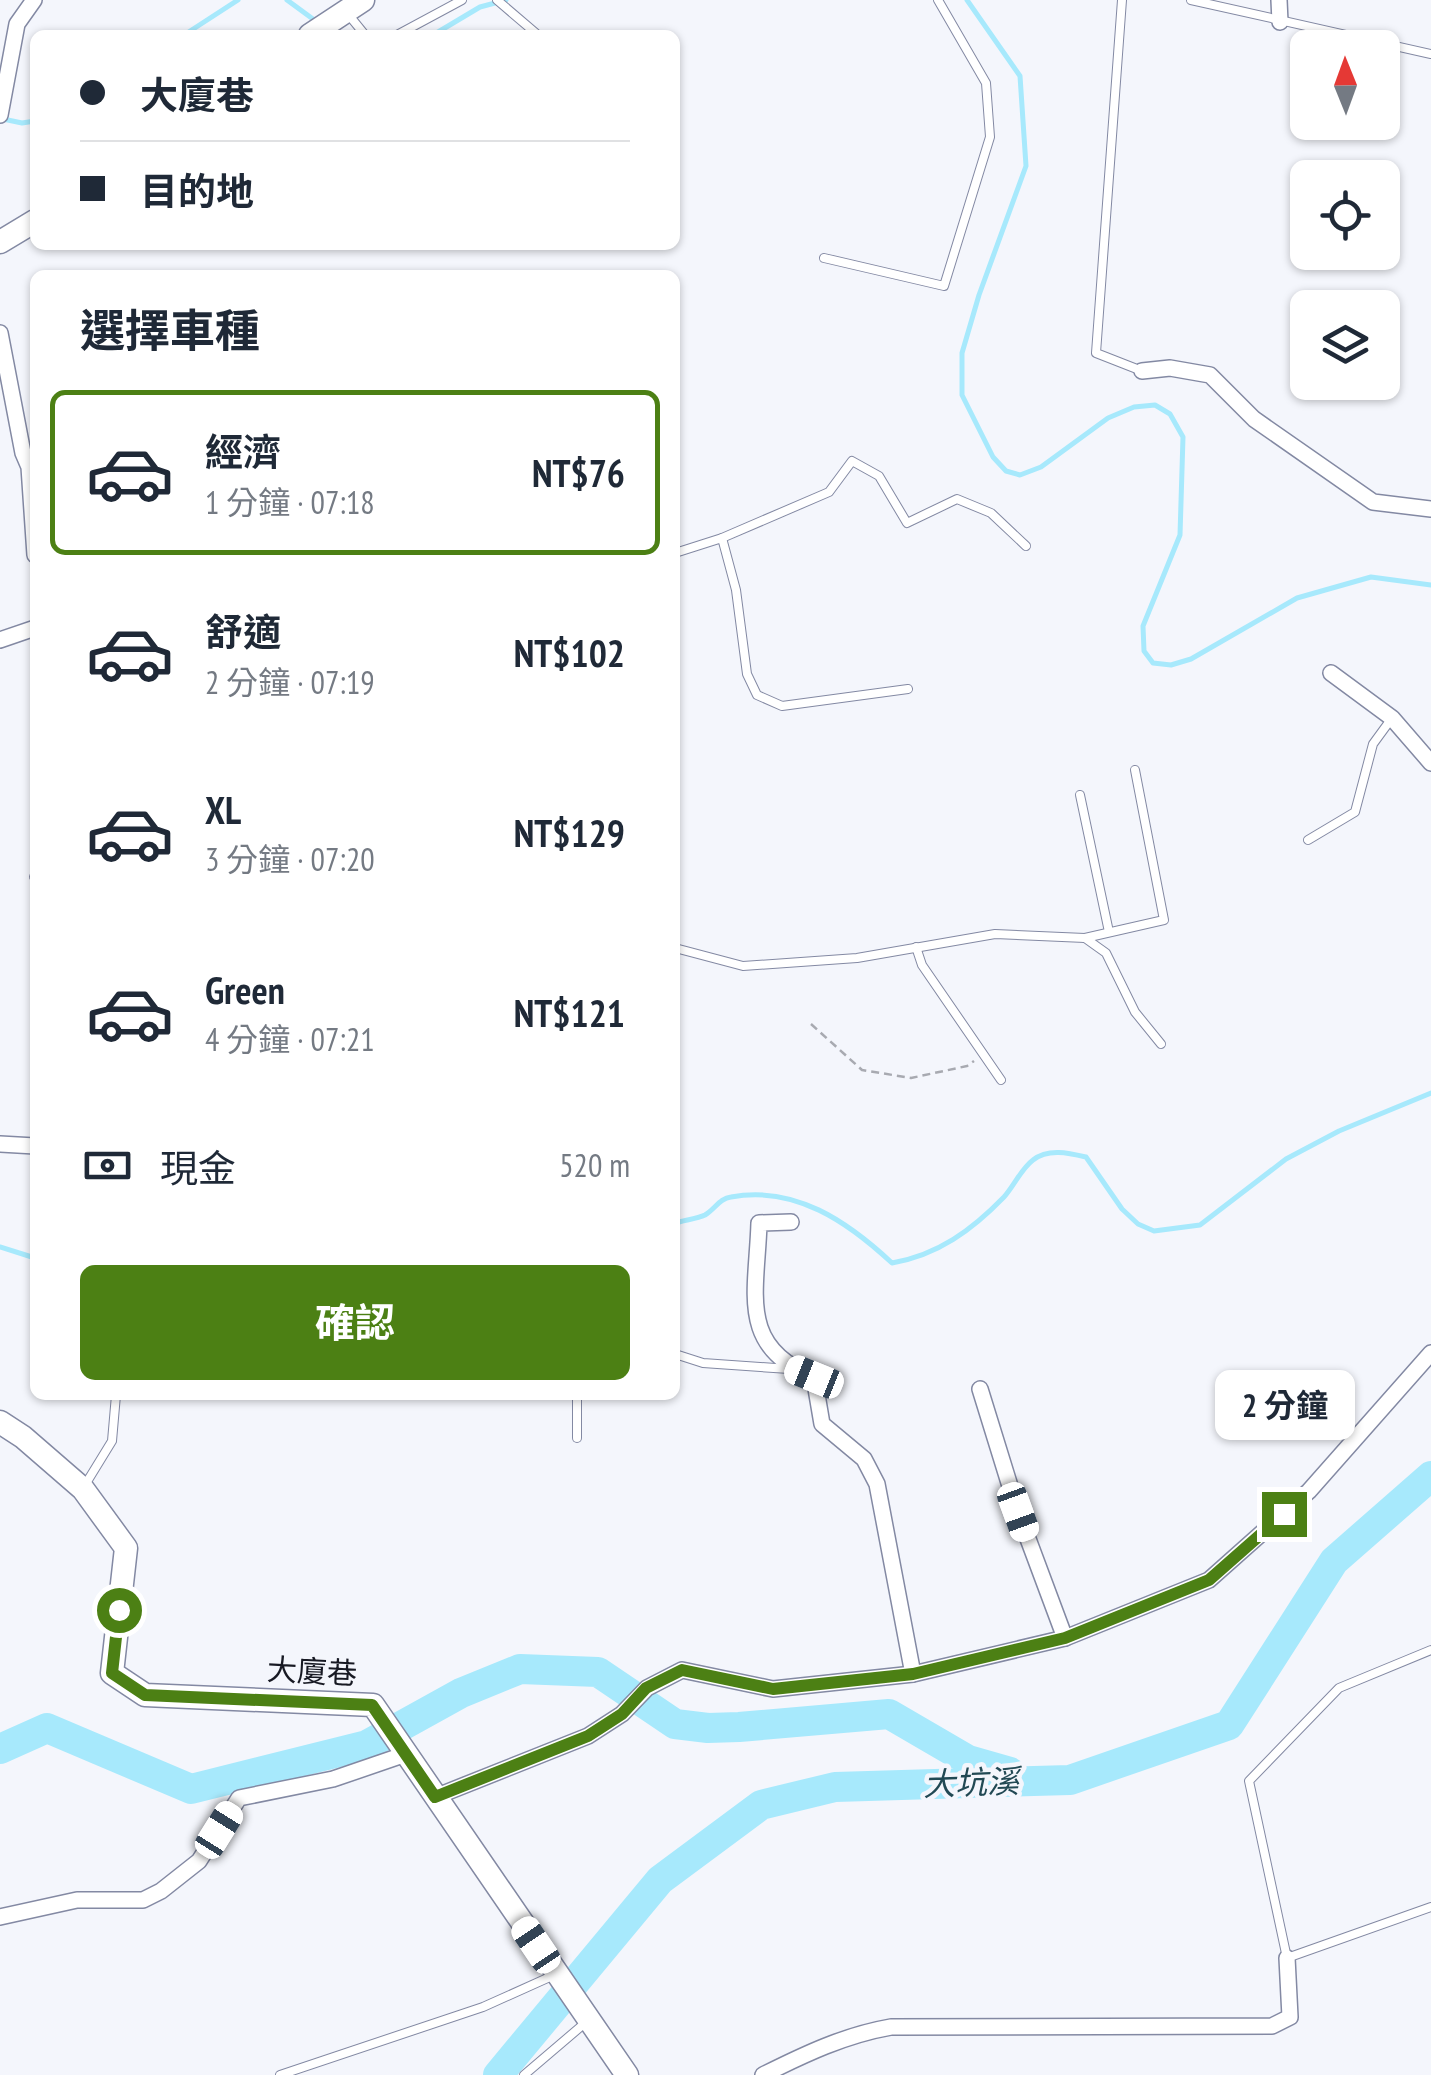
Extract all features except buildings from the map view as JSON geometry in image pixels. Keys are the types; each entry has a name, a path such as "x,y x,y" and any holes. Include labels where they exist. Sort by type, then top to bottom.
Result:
{"street":[{"path":"0,115 17,24 34,0"},
{"path":"1279,0 1280,22"},
{"path":"317,30 349,9"},
{"path":"0,242 30,223"},
{"path":"0,333 23,453 30,464"},
{"path":"1142,371 1170,368 1210,376 1254,419 1374,502 1431,509"},
{"path":"0,640 30,630"},
{"path":"1331,673 1392,718 1431,763"},
{"path":"0,1144 30,1146"},
{"path":"791,1222 760,1224 756,1324 770,1351 814,1377 822,1424 864,1459 878,1484 913,1674"},
{"path":"435,1797 588,1736 622,1714 646,1688 682,1670 773,1689 913,1674 1065,1638 1209,1580 1309,1491 1431,1353"},
{"path":"980,1389 1018,1512 1065,1638"},
{"name":"大廈巷","path":"0,1422 23,1436 82,1489 126,1548 112,1673 145,1695 372,1705 627,2075"},
{"path":"0,1917 77,1900 143,1900 199,1861 239,1798 333,1779 405,1753"},
{"path":"763,2075 816,2049 865,2031 892,2026 1272,2026 1290,2017 1288,1958"}],"lane":[{"path":"406,30 462,0"},
{"path":"497,0 532,30"},
{"path":"824,258 944,286 990,137 986,83 938,0"},
{"path":"1122,0 1096,354 1142,371"},
{"path":"1192,0 1431,54"},
{"path":"680,551 722,538 829,492 852,461 879,476 907,523 957,499 991,513 1026,546"},
{"path":"722,538 736,590 747,674 757,695 782,706 908,689"},
{"path":"1308,840 1355,812 1373,744 1392,718"},
{"path":"680,949 744,966 857,958 996,934 1086,938 1164,920 1135,770"},
{"path":"1080,795 1109,932"},
{"path":"1086,938 1106,953 1135,1012 1161,1044"},
{"path":"916,947 922,965 1001,1080"},
{"path":"680,1356 703,1363 795,1369"},
{"path":"82,1489 112,1441 116,1400"},
{"path":"577,1400 577,1438"},
{"path":"1431,1650 1339,1688 1249,1781 1288,1958 1431,1906"},
{"path":"280,2075 558,1978"},
{"path":"524,2075 586,2017"}],"path":[{"path":"811,1024 862,1070 911,1078 966,1066 984,1054"}],"waterway":[{"path":"192,30 238,0"},
{"path":"287,0 317,22"},
{"path":"441,30 480,7 506,0"},
{"path":"967,0 1020,76 1026,166 962,353 962,395 993,457 1006,471 1020,475 1041,467 1108,418 1134,407 1155,405 1170,414 1183,437 1180,535 1143,626 1144,651 1153,663 1171,665 1191,659 1297,598 1371,577 1431,585"},
{"path":"3,119 30,122"},
{"path":"680,1222 705,1215 727,1198 777,1196 839,1221 892,1263 924,1254 953,1239 1004,1197 1033,1160 1059,1152 1086,1157 1122,1209 1138,1224 1154,1231 1200,1225 1286,1159 1339,1131 1431,1093"},
{"path":"0,1247 30,1256"},
{"name":"大坑溪","path":"498,2075 660,1880 761,1805 835,1787 1070,1780 1229,1725 1334,1561 1431,1476"},
{"path":"0,1749 47,1728 191,1789 367,1745 461,1693 520,1669 598,1672 675,1724 739,1727 889,1714 968,1760 1010,1772"}],"route":[{"path":"119,1610 112,1673 145,1695 372,1705 435,1797 588,1736 622,1714 646,1688 682,1670 773,1689 913,1674 1065,1638 1209,1580 1284,1514"}]}
